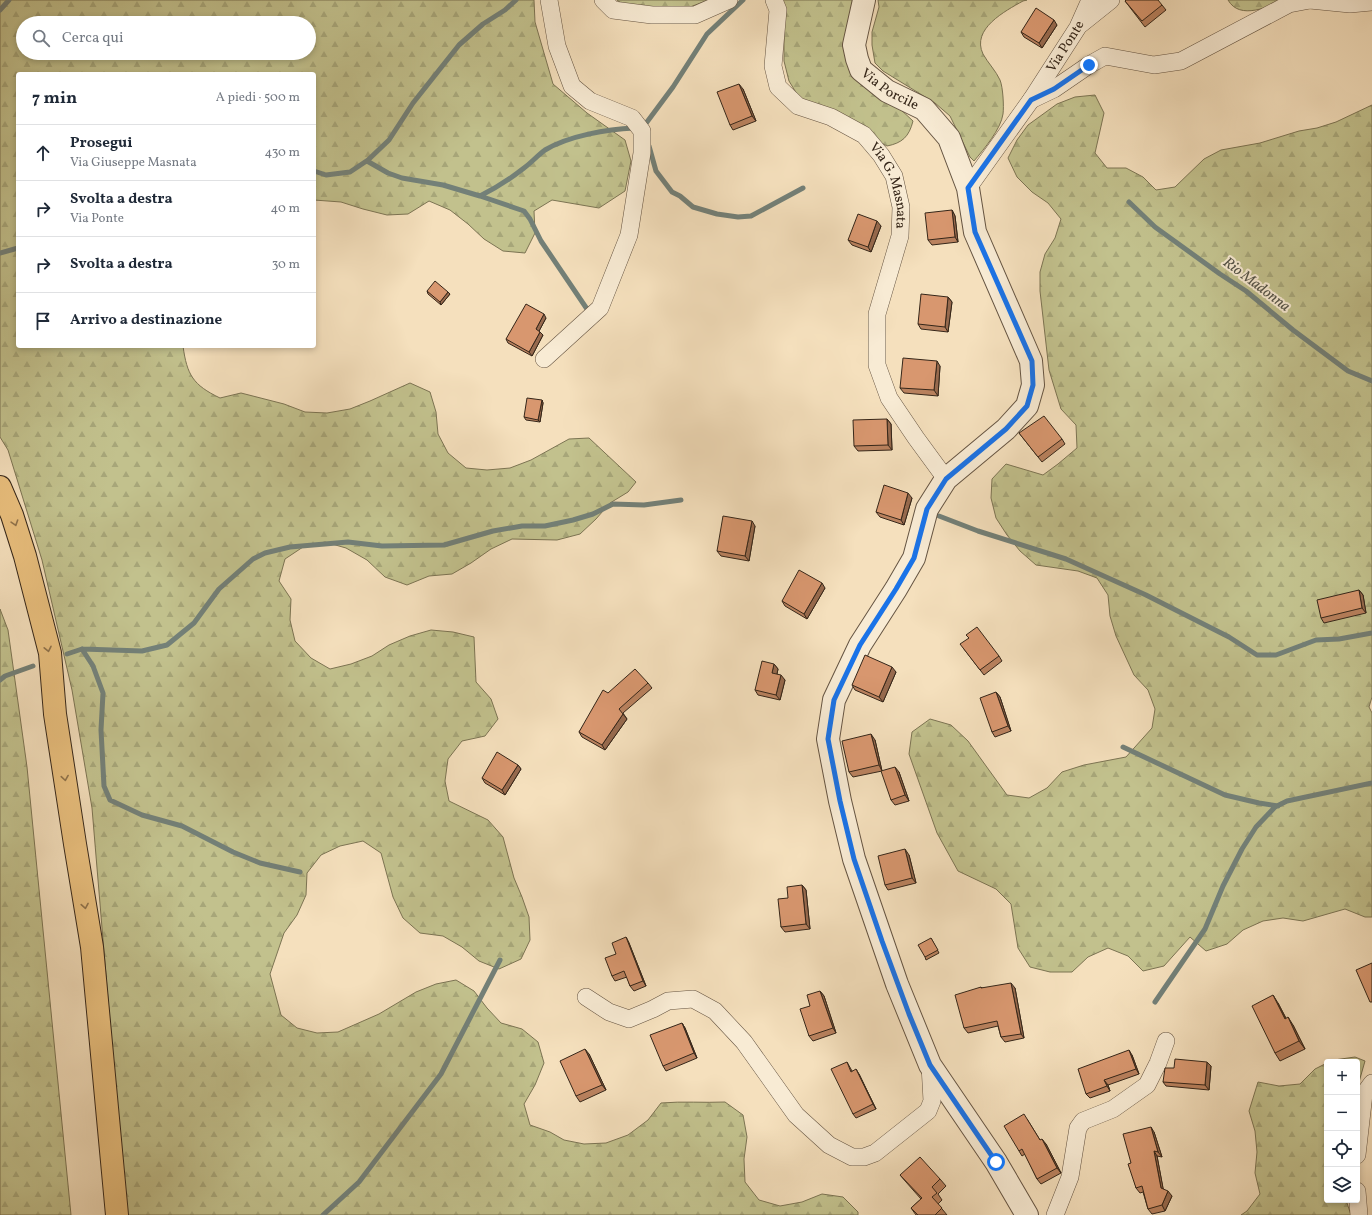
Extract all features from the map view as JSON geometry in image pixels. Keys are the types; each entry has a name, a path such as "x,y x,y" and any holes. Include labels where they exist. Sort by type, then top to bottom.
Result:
{"highway":[{"path":"0,487 12,515 25,556 50,653 55,714 92,947 117,1215"}],"street":[{"path":"544,359 600,308 629,235 642,153 642,131 632,118 590,101 572,86 557,46 549,0"},
{"path":"603,0 613,10 652,15 695,16 729,0"},
{"name":"Via G. Masnata","path":"774,0 778,10 773,66 778,87 798,106 831,117 864,135 881,155 894,176 901,207 900,236 877,314 877,365 889,398 946,479"},
{"name":"Via Porcile","path":"864,0 854,45 861,70 887,91 924,109 949,138 968,188 975,232 1032,361 1033,385 1027,406 1011,423 946,479 927,509 914,558 860,645 834,700 828,739 840,801 854,859 897,984 930,1065 996,1162 1027,1215"},
{"name":"Via Ponte","path":"968,188 1031,100 1078,27 1090,0"},
{"path":"1078,27 1111,0"},
{"path":"1031,100 1054,89 1105,56 1154,65 1182,62 1289,4 1310,0 1350,4 1372,2"},
{"path":"586,997 609,1012 629,1019 668,1001 693,999 715,1012 744,1042 796,1115 829,1145 852,1157 864,1157 875,1153 928,1111 932,1101 930,1065"},
{"path":"1055,1215 1070,1177 1078,1128 1083,1121 1113,1109 1147,1085 1158,1063 1166,1041"},
{"path":"1360,1131 1364,1094 1372,1083"},
{"path":"1358,1203 1359,1215"}],"green space":[{"path":"0,0 534,0 535,22 553,84 587,113 625,140 631,161 625,191 599,208 552,200 534,211 535,233 525,253 503,251 484,239 450,210 429,201 408,214 387,215 341,202 316,200 316,72 16,72 16,348 183,348 189,372 193,378 203,388 220,398 241,393 284,404 305,412 327,413 350,409 410,383 430,392 436,412 438,434 448,453 466,468 487,470 510,468 531,460 569,439 589,438 636,482 628,492 610,503 580,534 557,540 512,539 491,549 452,574 429,576 407,585 385,577 367,560 346,548 325,542 303,547 285,559 279,581 291,599 290,620 295,641 311,658 330,669 351,664 372,656 389,645 410,636 431,630 453,632 474,637 476,682 491,699 498,719 485,736 462,741 448,759 445,781 449,801 488,820 503,837 514,878 529,917 530,940 521,959 499,969 479,961 462,947 443,936 420,933 403,918 393,897 381,853 363,841 340,846 321,855 307,873 306,895 297,915 284,933 270,974 281,1015 297,1028 317,1033 338,1032 379,1014 416,992 436,984 456,980 474,991 501,1023 522,1029 538,1042 544,1063 535,1085 524,1104 530,1125 550,1132 564,1140 584,1144 606,1143 628,1135 648,1120 661,1103 725,1102 743,1115 747,1137 744,1159 745,1182 759,1200 780,1206 802,1202 822,1194 843,1197 858,1212 858,1215 126,1215 92,808 72,690 42,560 8,450 0,437"},
{"path":"617,0 708,0 685,9 621,3"},
{"path":"780,0 854,0 849,64 861,85 899,108 913,121 907,135 901,141 887,146 800,99 789,81 784,61 784,7"},
{"path":"878,0 1027,0 999,16 986,29 982,37 981,45 983,54 1001,83 1003,114 1002,120 996,132 974,161 970,157 950,116 935,103 883,71 875,63 872,45 872,32 879,7"},
{"path":"1228,0 1286,0 1263,8 1247,11 1240,10 1233,6"},
{"path":"1095,95 1104,113 1095,153 1107,168 1126,168 1143,177 1156,190 1175,187 1204,159 1221,150 1260,143 1299,131 1317,128 1336,122 1372,105 1372,697 1369,707 1372,713 1372,917 1365,917 1345,909 1303,921 1283,918 1263,921 1243,930 1227,944 1206,951 1190,937 1164,966 1143,971 1128,956 1108,948 1088,957 1072,972 1050,972 1030,967 1018,948 1011,904 996,889 958,871 937,833 909,754 912,732 930,719 951,725 968,741 1007,795 1029,798 1047,788 1062,772 1084,765 1126,757 1152,728 1155,709 1148,690 1134,675 1116,636 1110,616 1108,595 1097,578 1078,571 1036,565 1020,551 1007,535 996,518 991,498 992,479 1006,464 1043,475 1077,448 1076,425 1061,409 1049,370 1040,291 1040,272 1045,254 1055,238 1061,219 1048,203 1032,192 1017,177 1008,158 1017,140 1028,125 1057,104 1075,97"},
{"path":"0,609 8,630 27,767 71,1215 0,1215"},
{"path":"1355,1057 1360,1059 1341,1059"},
{"path":"1360,1059 1365,1061 1360,1078"},
{"path":"1324,1064 1324,1203 1347,1203 1351,1215 1241,1215 1247,1211 1260,1194 1255,1173 1257,1152 1255,1131 1249,1111 1258,1082 1279,1086 1300,1084 1315,1069"}],"building":[{"path":"1158,0 1162,5 1142,21 1125,1"},
{"path":"1036,8 1054,20 1039,43 1021,32"},
{"path":"739,84 752,116 730,125 717,92"},
{"path":"952,210 955,237 928,240 925,213"},
{"path":"858,214 877,221 868,247 848,240"},
{"path":"435,281 448,292 440,302 427,291"},
{"path":"921,294 948,297 945,327 918,324"},
{"path":"526,304 544,314 536,329 540,332 529,352 506,339"},
{"path":"903,358 937,361 934,390 900,388"},
{"path":"527,398 542,400 538,420 524,417"},
{"path":"1044,416 1062,439 1038,457 1019,433"},
{"path":"887,419 888,445 854,446 853,420"},
{"path":"884,485 908,493 901,520 876,512"},
{"path":"723,516 752,521 745,556 717,551"},
{"path":"799,570 822,583 804,614 782,601"},
{"path":"1359,590 1362,608 1321,618 1317,600"},
{"path":"977,627 999,656 980,670 960,644 969,638 966,635"},
{"path":"865,655 892,667 879,697 852,685"},
{"path":"762,661 774,664 772,673 781,675 776,695 755,690"},
{"path":"635,669 648,683 619,709 623,714 602,745 579,732 603,690 608,693"},
{"path":"996,692 1008,726 992,732 980,698"},
{"path":"871,734 879,765 849,772 842,741"},
{"path":"497,752 518,765 502,790 482,778"},
{"path":"895,767 905,795 891,800 881,771"},
{"path":"905,849 912,878 885,885 878,856"},
{"path":"802,885 806,924 781,927 778,899 788,898 787,887"},
{"path":"626,937 643,981 630,986 624,971 612,976 605,958 616,954 612,943"},
{"path":"931,938 938,950 925,957 918,945"},
{"path":"1372,963 1372,1002 1370,1002 1356,970"},
{"path":"1011,983 1021,1034 1001,1037 997,1021 964,1028 955,995 981,987"},
{"path":"820,991 833,1028 809,1036 800,1009 810,1006 807,995"},
{"path":"1273,995 1285,1019 1288,1017 1299,1041 1275,1053 1252,1006"},
{"path":"682,1023 694,1053 663,1066 650,1035"},
{"path":"585,1049 602,1085 576,1096 560,1061"},
{"path":"1129,1050 1136,1069 1104,1080 1107,1086 1086,1094 1078,1069"},
{"path":"1175,1059 1207,1062 1205,1085 1163,1082 1165,1068 1174,1068"},
{"path":"847,1062 851,1072 856,1069 873,1104 853,1114 831,1069"},
{"path":"1024,1114 1040,1140 1042,1139 1057,1168 1037,1179 1022,1149 1019,1151 1004,1126"},
{"path":"1151,1127 1158,1152 1154,1151 1161,1188 1168,1191 1162,1205 1148,1209 1142,1186 1136,1188 1128,1164 1131,1163 1123,1134"},
{"path":"920,1157 940,1179 932,1187 937,1193 932,1197 942,1208 935,1215 918,1215 911,1208 922,1198 900,1175"}],"waterway":[{"path":"0,10 9,0"},
{"path":"316,172 326,175 350,172 368,160 389,140 413,103 459,45 483,24 505,10 516,0"},
{"path":"642,126 644,126 673,87 707,34 743,0"},
{"path":"480,196 508,180 545,150 554,145 588,134 634,128"},
{"path":"649,146 656,171 672,192 680,196 693,207 717,214 738,217 751,216 803,188"},
{"path":"367,161 388,173 402,178 443,185 524,211 530,219 541,241 587,309 593,309"},
{"name":"Rio Madonna","path":"1129,202 1155,227 1246,291 1293,330 1348,371 1372,381"},
{"path":"0,253 16,249"},
{"path":"67,654 82,649 142,651 167,645 194,623 219,589 253,559 265,553 290,547 348,542 382,546 444,545 493,531 522,526 545,526 573,520 593,514 613,504 644,505 681,500"},
{"path":"939,516 978,531 1066,559 1146,595 1229,637 1257,655 1276,655 1316,640 1339,639 1372,633"},
{"path":"82,649 93,666 103,693 101,730 104,786 110,800 142,815 182,826 233,852 260,863 300,872"},
{"path":"0,680 5,676 33,666"},
{"path":"1123,747 1225,795 1278,806"},
{"path":"1155,1002 1205,929 1223,886 1242,849 1256,827 1275,807 1287,801 1372,783"},
{"path":"323,1215 359,1182 441,1074 500,960"}],"route":[{"path":"996,1162 930,1065 897,984 854,859 840,801 828,739 834,700 860,645 914,558 927,509 946,479 1006,429 1027,406 1033,385 1032,361 1001,295 975,232 968,188 1031,100 1054,89 1089,65"}]}
